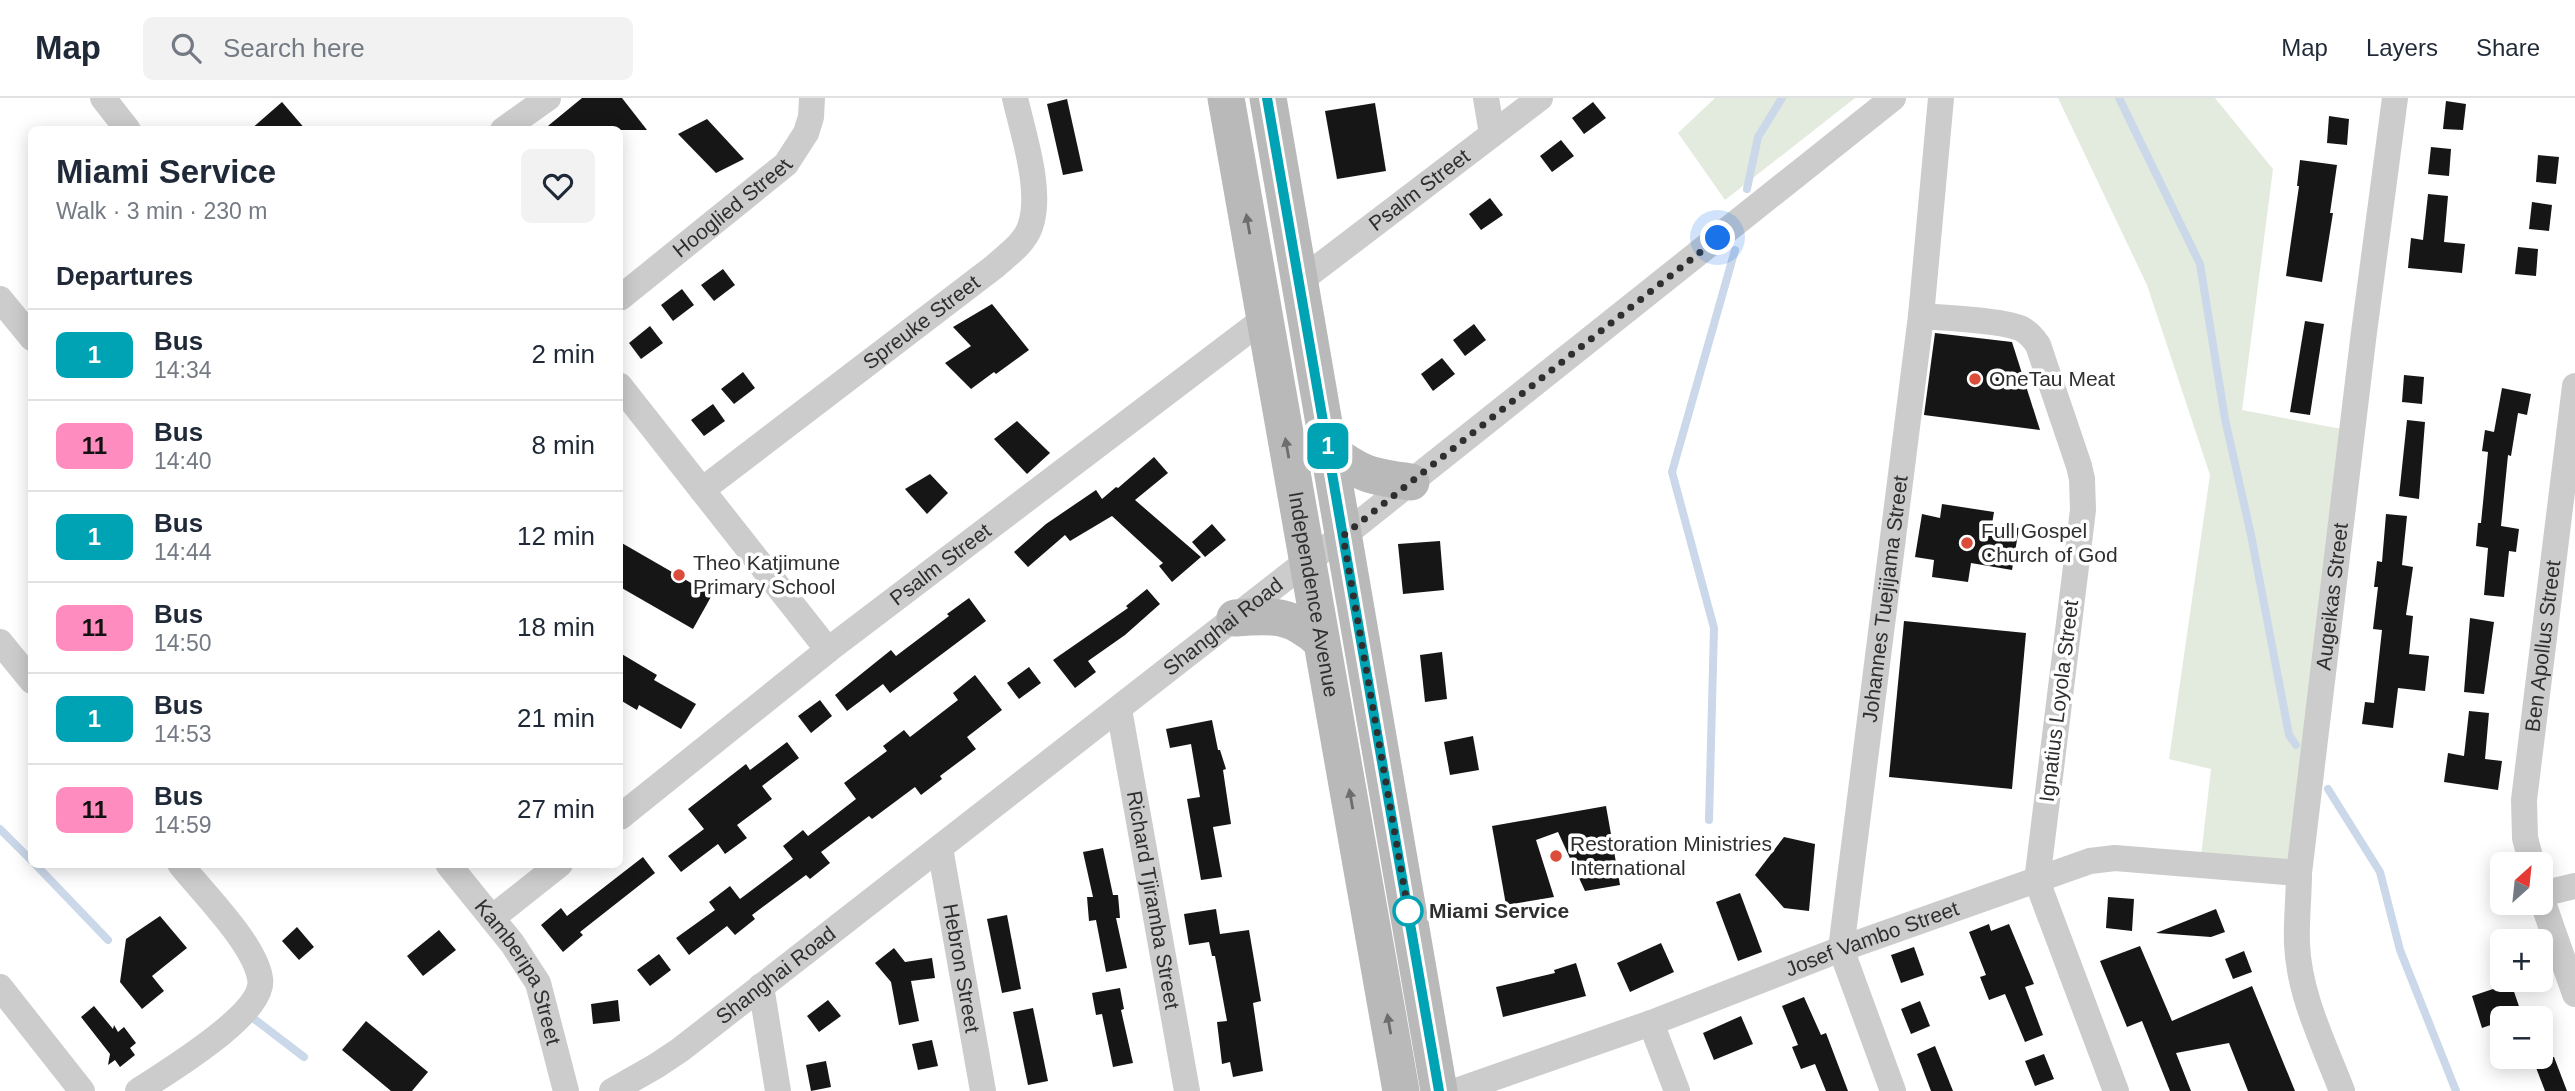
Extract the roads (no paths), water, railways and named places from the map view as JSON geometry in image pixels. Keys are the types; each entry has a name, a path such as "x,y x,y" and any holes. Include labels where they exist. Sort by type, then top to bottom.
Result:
{"main road":[{"name":"Independence Avenue","path":"1226,98 1401,1091"},
{"name":"Independence Avenue","path":"1268,98 1439,1091"},
{"path":"1329,450 1347,465 1366,475 1411,482"},
{"path":"1235,618 1269,615 1287,618 1306,628 1321,641"}],"street":[{"path":"103,98 125,126"},
{"path":"509,126 548,98"},
{"name":"Hooglied Street","path":"623,296 786,164 806,132 811,117 812,98"},
{"name":"Spreuke Street","path":"702,490 1018,246 1030,228 1034,209 1034,186 1015,98"},
{"path":"1486,98 1492,134"},
{"name":"Psalm Street","path":"1300,281 1540,98"},
{"name":"Shanghai Road","path":"612,1091 680,1050 1306,562 1343,536 1893,98"},
{"name":"Johannes Tuejijama Street","path":"1893,1091 1841,949 1853,872 1920,316 1941,98"},
{"name":"Augeikas Street","path":"2342,1091 2310,1005 2300,965 2297,944 2300,873 2363,340 2395,98"},
{"path":"0,299 28,333"},
{"name":"Ignatius Loyola Street","path":"1920,316 2004,324 2030,334 2038,345 2082,479 2083,510 2037,881 2116,1091"},
{"name":"Psalm Street","path":"623,815 828,650 1265,318"},
{"name":"Ben Apollus Street","path":"2529,852 2525,838 2524,800 2575,386"},
{"path":"623,390 828,650"},
{"path":"0,642 28,676"},
{"name":"Richard Tjiramba Street","path":"1119,709 1187,1091"},
{"name":"Hebron Street","path":"940,848 982,1091"},
{"name":"Josef Vambo Street","path":"1455,1091 1651,1023 1841,949 2103,858 2300,873"},
{"path":"138,1091 223,1033 259,993 261,981 256,966 238,935 183,868"},
{"name":"Kamberipa Street","path":"451,868 531,969 538,983 566,1091"},
{"path":"492,918 555,868"},
{"path":"2553,892 2575,886"},
{"path":"2548,915 2575,994"},
{"path":"761,986 778,1091"},
{"path":"0,987 82,1091"},
{"path":"1651,1023 1677,1091"}],"waterway":[{"path":"1747,189 1758,137 1782,98"},
{"path":"2119,98 2200,264 2225,419 2251,535 2289,735 2296,745"},
{"path":"1709,820 1714,628 1672,472 1735,250"},
{"path":"2328,789 2380,872 2400,950 2456,1091"},
{"path":"0,829 28,857"},
{"path":"39,868 108,940"},
{"path":"249,1015 304,1057"}],"place":[{"name":"OneTau Meat","path":"1975,379"},
{"name":"Full Gospel Church of God","path":"1967,543"},
{"name":"Theo Katjimune Primary School","path":"679,575"},
{"name":"Restoration Ministries International","path":"1556,856"},
{"name":"Miami Service","path":"1408,911"}]}
